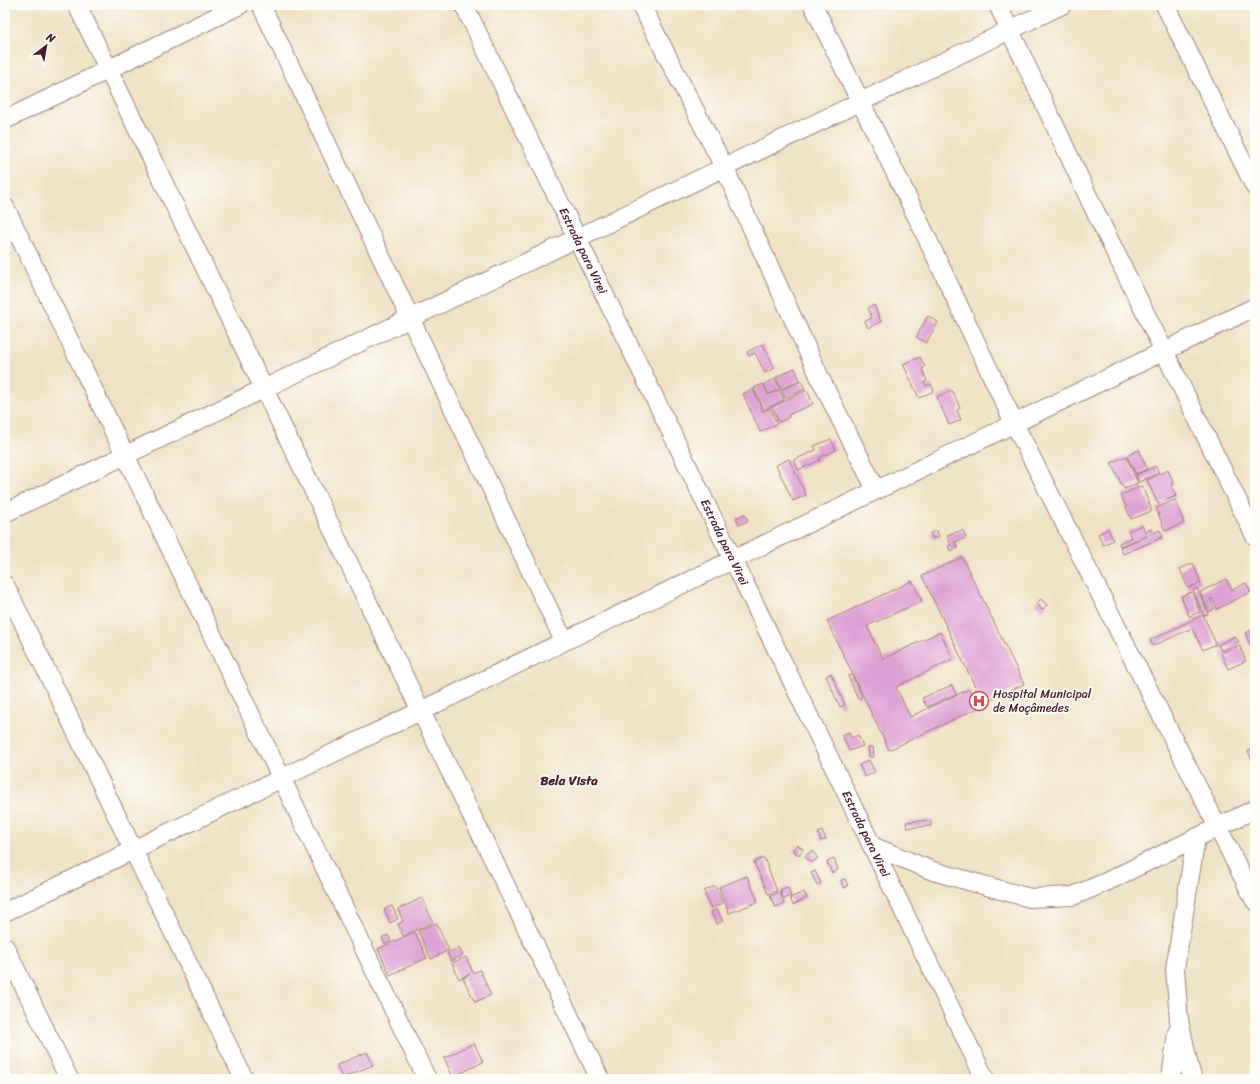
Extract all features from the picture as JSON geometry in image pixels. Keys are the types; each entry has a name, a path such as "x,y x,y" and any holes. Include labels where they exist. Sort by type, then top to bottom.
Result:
{"street":[{"path":"77,5 600,1079"},
{"path":"5,120 240,5"},
{"path":"261,5 564,641"},
{"name":"Estrada para Virei","path":"464,5 985,1079"},
{"path":"641,5 724,168 821,380 876,490"},
{"path":"813,5 918,219 1014,423 1255,901"},
{"path":"998,5 1095,211 1255,536"},
{"path":"5,513 1062,5"},
{"path":"1165,5 1255,186"},
{"path":"5,207 427,1079"},
{"path":"5,912 1255,307"},
{"path":"5,585 244,1079"},
{"path":"872,846 933,871 1030,898 1072,896 1104,883 1255,809"},
{"path":"1193,1079 1179,1020 1175,969 1196,838"},
{"path":"5,947 69,1079"},
{"path":"1171,1079 1179,1020"}],"building":[{"path":"874,305 881,322 868,328 865,321 872,318 868,308"},
{"path":"928,316 938,322 926,343 916,337"},
{"path":"763,344 775,368 765,373 755,353 749,356 747,352"},
{"path":"920,357 925,367 922,368 927,381 924,382 926,386 931,384 934,391 919,398 903,364"},
{"path":"795,368 800,380 781,389 776,377"},
{"path":"775,379 780,389 769,394 764,384"},
{"path":"801,381 805,389 785,398 781,390"},
{"path":"763,384 768,395 779,390 784,400 764,410 754,388"},
{"path":"753,389 763,412 770,408 777,424 760,432 743,394"},
{"path":"807,390 813,404 788,415 789,417 779,422 772,407"},
{"path":"952,390 960,408 957,410 961,420 949,425 937,397"},
{"path":"831,439 836,450 819,458 820,460 798,470 794,460 816,450 814,446"},
{"path":"1139,450 1147,469 1136,474 1127,456"},
{"path":"1126,456 1138,483 1124,489 1111,463"},
{"path":"789,459 806,495 793,501 776,465"},
{"path":"1156,466 1159,473 1139,482 1136,475"},
{"path":"1168,470 1174,484 1171,485 1176,496 1158,504 1147,480"},
{"path":"1142,486 1152,511 1131,519 1121,495"},
{"path":"1175,500 1184,523 1165,531 1156,508"},
{"path":"745,514 748,521 739,525 736,518"},
{"path":"1142,525 1145,532 1151,529 1153,533 1160,530 1163,537 1123,554 1120,547 1147,536 1120,546 1119,543 1131,538 1128,531"},
{"path":"1108,529 1113,540 1103,545 1098,534"},
{"path":"963,530 966,538 955,542 958,548 950,551 948,546 951,545 947,535"},
{"path":"937,531 939,537 933,539 930,533"},
{"path":"962,557 1024,684 983,703 922,576"},
{"path":"1193,563 1201,583 1188,588 1180,569"},
{"path":"1226,579 1232,590 1246,583 1251,592 1217,609 1212,598 1210,599 1214,609 1209,612 1200,592"},
{"path":"912,581 922,601 867,626 883,659 940,632 953,659 896,687 910,717 969,689 978,708 889,750 827,621"},
{"path":"1197,588 1208,614 1204,616 1193,590"},
{"path":"1192,592 1200,612 1189,616 1181,596"},
{"path":"1041,599 1047,605 1042,610 1036,603"},
{"path":"1203,615 1216,644 1203,650 1192,628 1153,646 1150,640"},
{"path":"1255,629 1255,643 1250,645 1245,633"},
{"path":"1235,636 1239,642 1221,651 1218,645"},
{"path":"1239,645 1246,661 1228,669 1221,653"},
{"path":"831,673 845,705 840,707 826,676"},
{"path":"852,675 862,697 858,699 848,676"},
{"path":"952,685 956,694 927,707 922,698"},
{"path":"849,732 851,738 858,735 863,746 849,751 842,735"},
{"path":"868,747 873,747 874,757 869,757"},
{"path":"1255,748 1255,768 1248,751"},
{"path":"869,760 875,772 865,777 859,765"},
{"path":"931,820 931,826 907,828 906,822"},
{"path":"822,831 826,839 821,841 818,833"},
{"path":"797,845 803,849 799,855 793,851"},
{"path":"812,851 818,858 811,863 805,856"},
{"path":"764,858 777,891 768,894 754,862"},
{"path":"834,859 838,870 832,873 827,862"},
{"path":"815,871 821,883 817,885 811,873"},
{"path":"747,876 758,902 729,913 719,887"},
{"path":"845,879 848,886 844,888 841,880"},
{"path":"715,886 723,903 711,909 704,891"},
{"path":"788,887 791,896 784,899 780,890"},
{"path":"780,892 784,904 775,907 770,896"},
{"path":"804,892 807,898 793,905 790,898"},
{"path":"422,898 433,922 403,936 398,924 403,921 398,909"},
{"path":"392,906 398,919 390,923 384,909"},
{"path":"717,909 723,921 717,924 711,912"},
{"path":"436,923 449,950 431,959 418,931"},
{"path":"415,932 427,958 390,975 378,949"},
{"path":"388,935 391,941 385,944 382,938"},
{"path":"459,948 463,955 451,961 447,953"},
{"path":"466,957 473,973 480,970 491,995 475,1002 463,978 470,974 459,979 452,963"},
{"path":"474,1043 483,1062 453,1077 444,1058"},
{"path":"367,1052 373,1065 342,1078 337,1065"}],"place":[{"name":"Hospital Municipal de Moçâmedes","path":"979,701"}],"district":[{"name":"Bela Vista","path":"569,780"}]}
